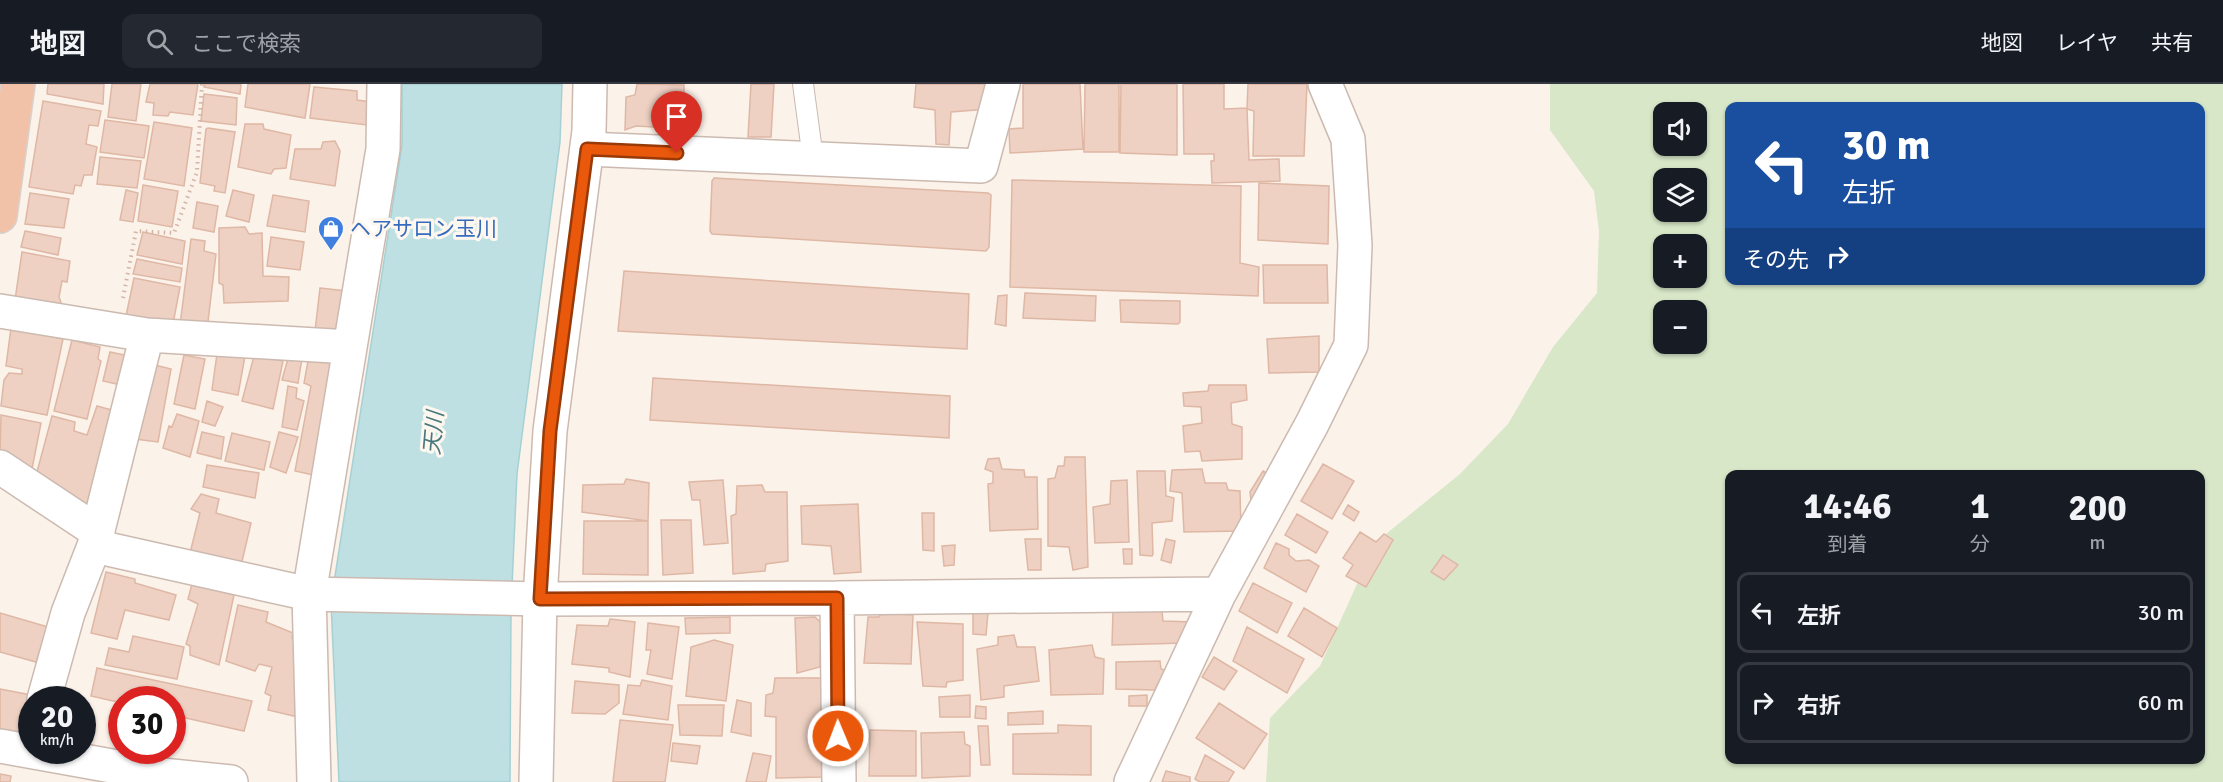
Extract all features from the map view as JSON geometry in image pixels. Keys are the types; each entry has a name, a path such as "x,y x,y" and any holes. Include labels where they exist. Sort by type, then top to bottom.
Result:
{"highway":[{"path":"0,216 18,84"}],"street":[{"path":"314,782 309,594 383,149 384,84"},
{"path":"536,782 540,599 550,431 587,149 590,84"},
{"path":"587,149 981,166 1003,84"},
{"path":"1131,782 1219,594 1312,424 1351,345 1355,245 1348,139 1325,84"},
{"path":"0,311 132,333 350,347"},
{"path":"48,686 68,613 96,539 132,333"},
{"path":"0,467 96,539 309,594 540,599 1219,594"},
{"path":"837,598 839,782"},
{"path":"96,764 161,778 231,782"}],"lane":[{"path":"803,84 813,159"}],"path":[{"path":"132,333 136,231 174,233 197,172 202,84"}],"green space":[{"path":"1550,84 2223,84 2223,782 1266,782 1270,718 1320,666 1376,542 1460,474 1508,424 1553,347 1597,293 1599,231 1594,191 1550,130"}],"water":[{"name":"天川","path":"402,84 562,84 560,142 517,474 511,608 510,782 339,782 331,602 402,145"}],"building":[{"path":"48,84 104,84 103,104 47,94"},
{"path":"112,84 141,84 136,121 108,117"},
{"path":"150,84 198,84 193,115 170,112 168,116 153,115 154,103 146,102"},
{"path":"205,84 241,84 240,94 204,87"},
{"path":"248,84 310,84 305,118 245,107"},
{"path":"637,84 684,85 684,103 692,106 690,129 636,126 625,130 626,97 635,95"},
{"path":"751,84 774,84 771,137 748,137"},
{"path":"916,84 986,84 988,109 951,112 949,145 936,144 935,110 914,107"},
{"path":"1023,84 1080,84 1083,149 1010,153 1009,129 1023,128"},
{"path":"1085,84 1119,84 1119,152 1084,152"},
{"path":"1121,84 1177,84 1177,155 1120,153"},
{"path":"1183,84 1224,84 1224,109 1247,108 1249,160 1279,159 1280,181 1212,183 1211,161 1214,161 1214,154 1184,154"},
{"path":"1248,84 1307,84 1304,156 1253,156 1254,111 1247,109"},
{"path":"314,87 357,91 357,100 371,102 367,125 310,118"},
{"path":"204,94 237,98 236,125 201,121"},
{"path":"43,101 101,111 98,126 89,125 86,144 97,147 92,175 84,175 81,186 75,185 73,194 29,187"},
{"path":"105,120 149,126 144,158 100,152"},
{"path":"154,122 192,128 184,186 144,179"},
{"path":"245,124 263,124 264,129 291,135 286,168 274,169 271,174 238,167"},
{"path":"206,129 235,132 225,193 214,191 215,186 200,183"},
{"path":"335,141 340,151 335,186 290,179 295,149 321,149 323,142"},
{"path":"100,157 141,161 137,188 97,184"},
{"path":"714,178 988,193 991,195 989,247 986,251 712,234 710,231"},
{"path":"1012,180 1241,186 1240,263 1259,267 1258,296 1010,287"},
{"path":"1259,183 1329,186 1328,244 1258,240"},
{"path":"143,185 178,191 172,227 138,221"},
{"path":"126,190 138,193 133,222 120,220"},
{"path":"233,190 254,195 249,222 226,216"},
{"path":"30,193 69,199 64,228 25,224"},
{"path":"273,195 309,201 305,232 267,226"},
{"path":"197,202 218,206 214,232 193,228"},
{"path":"245,227 249,234 262,233 263,276 289,277 288,301 224,303 223,285 219,283 219,228"},
{"path":"25,231 61,238 58,255 21,247"},
{"path":"143,232 185,241 182,264 137,255"},
{"path":"271,237 304,242 300,270 267,266"},
{"path":"191,239 205,241 204,251 216,254 207,330 180,325"},
{"path":"22,252 70,261 67,282 62,281 59,297 63,308 15,300"},
{"path":"137,259 182,268 180,282 133,274"},
{"path":"1263,265 1327,265 1328,303 1264,303"},
{"path":"624,271 969,294 967,349 618,331"},
{"path":"134,278 180,287 173,324 126,316"},
{"path":"320,288 346,291 340,335 315,331"},
{"path":"1025,293 1096,296 1095,321 1023,318"},
{"path":"1007,295 1006,326 995,324 998,296"},
{"path":"1120,300 1180,301 1180,322 1178,324 1121,322"},
{"path":"11,328 63,339 47,415 1,406 4,380 9,373 22,374 22,369 6,366"},
{"path":"1319,336 1319,372 1269,373 1267,339"},
{"path":"72,340 100,347 98,359 101,361 87,419 54,411"},
{"path":"110,352 134,357 130,387 103,381"},
{"path":"217,354 245,356 238,395 212,390"},
{"path":"184,355 205,359 195,409 174,404"},
{"path":"289,355 302,358 298,383 282,380"},
{"path":"254,356 283,361 273,409 242,401"},
{"path":"308,361 337,363 318,476 295,471 311,386 304,383"},
{"path":"147,363 171,369 158,442 135,439"},
{"path":"653,378 950,396 949,438 650,420"},
{"path":"1209,385 1246,385 1247,400 1231,403 1232,424 1242,427 1242,459 1202,461 1200,451 1185,452 1183,426 1202,423 1201,407 1184,406 1183,393 1208,391"},
{"path":"288,386 297,388 296,398 304,401 297,430 282,427"},
{"path":"207,401 223,407 215,426 202,422"},
{"path":"97,406 123,413 95,516 34,483 52,416 75,422 74,431 87,435"},
{"path":"177,414 199,421 190,457 163,448 169,426 172,427"},
{"path":"1,415 41,423 32,469 0,455"},
{"path":"202,432 224,437 221,459 197,453"},
{"path":"279,432 298,437 286,473 270,467"},
{"path":"232,433 270,442 264,470 225,461"},
{"path":"1065,457 1085,457 1088,567 1073,570 1069,547 1048,546 1048,479 1055,478 1058,466 1064,466"},
{"path":"999,458 1002,469 1024,470 1025,477 1037,477 1038,529 990,531 988,484 993,483 993,472 985,469 988,459"},
{"path":"1323,464 1354,481 1332,519 1301,501"},
{"path":"207,465 259,473 255,498 203,487"},
{"path":"1202,469 1205,483 1226,483 1228,490 1240,491 1241,531 1184,532 1182,493 1170,491 1172,470"},
{"path":"1137,471 1165,471 1166,496 1174,498 1172,521 1152,523 1152,556 1140,555"},
{"path":"1263,471 1276,478 1260,507 1251,501 1250,492"},
{"path":"626,479 649,483 648,521 582,512 583,485 624,484"},
{"path":"723,480 728,543 704,545 700,500 692,500 689,482"},
{"path":"1127,480 1129,542 1095,543 1093,507 1110,504 1111,481"},
{"path":"762,485 765,492 787,492 788,561 766,564 765,571 733,574 731,516 736,514 737,486"},
{"path":"201,494 219,499 216,513 251,523 240,570 189,557 200,513 191,509"},
{"path":"858,504 861,572 834,574 831,546 802,544 801,506"},
{"path":"1348,505 1359,512 1354,521 1343,514"},
{"path":"922,513 934,513 934,551 923,550"},
{"path":"1297,514 1328,532 1316,553 1285,535"},
{"path":"661,520 691,520 693,573 663,575"},
{"path":"584,521 648,521 648,575 583,574"},
{"path":"1360,532 1376,542 1384,534 1393,540 1366,587 1346,576 1353,565 1343,558"},
{"path":"1025,539 1041,539 1041,570 1028,570"},
{"path":"1166,539 1175,541 1171,563 1161,560"},
{"path":"1276,543 1289,549 1289,555 1296,561 1309,560 1319,566 1306,592 1264,568"},
{"path":"955,545 954,565 944,566 942,546"},
{"path":"1123,549 1132,549 1132,564 1124,564"},
{"path":"1443,555 1458,565 1444,580 1431,572"},
{"path":"106,572 135,579 135,583 176,595 169,620 125,610 117,639 91,633"},
{"path":"1253,583 1292,603 1277,633 1239,611"},
{"path":"192,584 234,595 219,665 190,655 190,646 186,644 198,604 188,599"},
{"path":"238,605 268,612 266,622 293,633 292,638 301,640 298,717 268,710 271,696 265,693 272,667 259,664 255,671 226,661"},
{"path":"1304,608 1337,628 1322,657 1288,636"},
{"path":"1113,611 1162,611 1163,621 1193,622 1185,643 1112,645"},
{"path":"973,612 988,613 986,635 973,634"},
{"path":"0,613 48,627 36,662 0,652"},
{"path":"881,613 913,615 911,664 864,663 868,617 879,617"},
{"path":"730,617 730,633 686,634 685,618"},
{"path":"815,617 821,623 820,667 797,673 795,618"},
{"path":"610,619 635,622 630,677 609,672 609,668 572,664 577,625 608,626"},
{"path":"917,622 963,624 963,680 947,682 946,687 923,686"},
{"path":"648,623 679,627 672,679 647,674 651,650 646,650"},
{"path":"1247,627 1304,659 1287,693 1233,661"},
{"path":"1014,635 1017,647 1035,647 1039,681 1004,686 1004,697 981,700 977,649 998,645 998,637"},
{"path":"133,636 184,647 177,679 105,665 109,648 129,652"},
{"path":"714,640 733,645 726,701 686,696 691,647"},
{"path":"1092,645 1095,657 1104,659 1103,694 1051,695 1049,650"},
{"path":"1214,657 1237,671 1224,690 1202,677"},
{"path":"1160,661 1161,669 1168,671 1167,681 1158,683 1155,690 1116,689 1116,662"},
{"path":"97,668 182,686 108,686 108,700 96,697 96,686 93,686"},
{"path":"775,678 823,678 823,777 776,778 776,717 765,716 766,695 773,693"},
{"path":"642,680 672,686 668,720 623,714 628,685 640,686"},
{"path":"575,681 619,685 619,703 605,714 572,713"},
{"path":"186,687 252,701 244,731 186,718"},
{"path":"0,689 18,692 18,734 0,729"},
{"path":"970,695 970,717 940,717 939,697"},
{"path":"1147,695 1147,706 1129,706 1129,696"},
{"path":"737,700 751,703 751,736 731,732"},
{"path":"1219,703 1267,734 1244,769 1196,738"},
{"path":"678,705 724,705 722,736 680,735"},
{"path":"976,706 986,707 986,719 975,718"},
{"path":"1043,711 1043,724 1008,725 1008,713"},
{"path":"620,720 673,725 665,782 613,782"},
{"path":"1058,725 1091,726 1091,775 1013,774 1013,734 1058,733"},
{"path":"978,726 988,726 990,765 981,765"},
{"path":"870,730 916,731 916,776 869,776"},
{"path":"964,732 965,744 970,746 970,776 922,778 921,733"},
{"path":"673,743 700,746 697,764 671,761"},
{"path":"753,753 771,756 766,782 746,782"},
{"path":"1205,755 1234,772 1228,782 1200,782 1195,779"},
{"path":"1166,771 1190,777 1190,782 1162,782"},
{"path":"0,774 11,776 10,782 0,782"}],"place":[{"name":"ヘアサロン玉川","path":"331,252"}],"route":[{"path":"677,153 587,149 550,431 540,599 837,598 838,736"}]}
